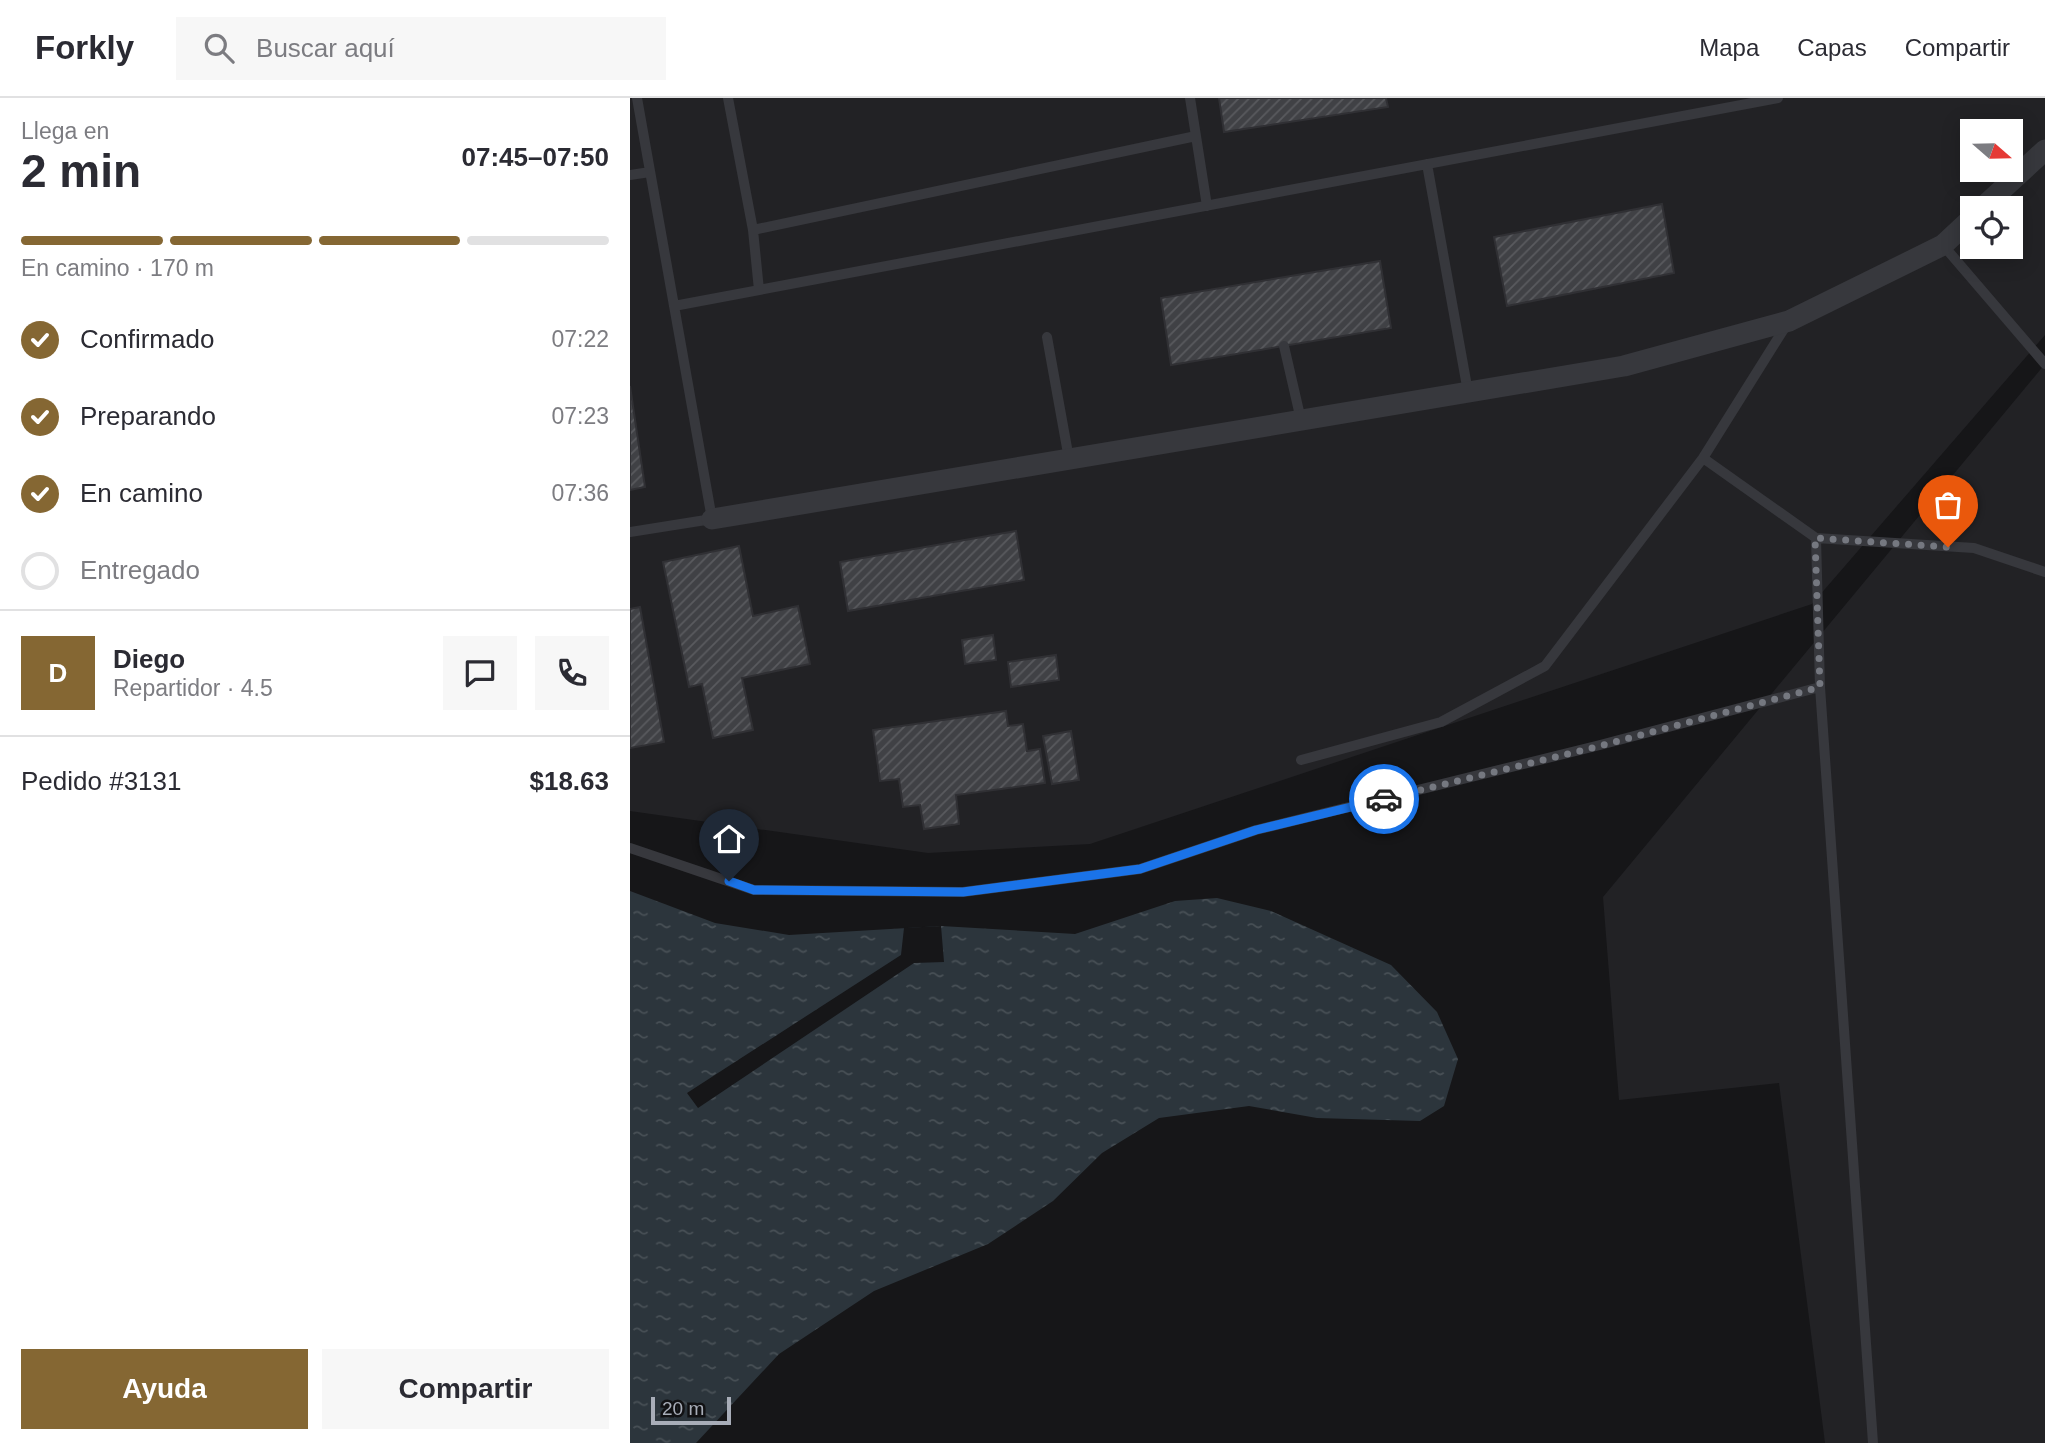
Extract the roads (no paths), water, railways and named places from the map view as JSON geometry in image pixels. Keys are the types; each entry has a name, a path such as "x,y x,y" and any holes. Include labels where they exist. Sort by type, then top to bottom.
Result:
{"street":[{"path":"1995,196 2045,149"},
{"path":"712,519 1624,366 1789,321 1943,245 1960,229"}],"lane":[{"path":"630,532 712,519 637,98"},
{"path":"728,98 753,230 759,290"},
{"path":"1190,98 1207,206"},
{"path":"674,306 1778,98"},
{"path":"753,230 1196,136"},
{"path":"1427,164 1468,392"},
{"path":"630,175 650,172"},
{"path":"1943,245 2045,364"},
{"path":"1301,760 1441,722 1545,666 1703,458 1789,321"},
{"path":"1047,337 1069,459"},
{"path":"1284,346 1301,420"},
{"path":"1703,458 1815,538 1974,548 2045,572"},
{"path":"1815,538 1820,687 1872,1443"},
{"path":"630,848 754,890 963,892 1140,869 1256,830 1600,746 1820,687"}],"water":[{"path":"630,891 715,923 789,935 941,926 1075,934 1175,901 1217,898 1271,911 1391,965 1437,1012 1458,1059 1444,1106 1420,1121 1317,1118 1249,1106 1159,1118 1102,1153 1053,1201 988,1244 874,1291 779,1354 696,1443 630,1443"}]}
